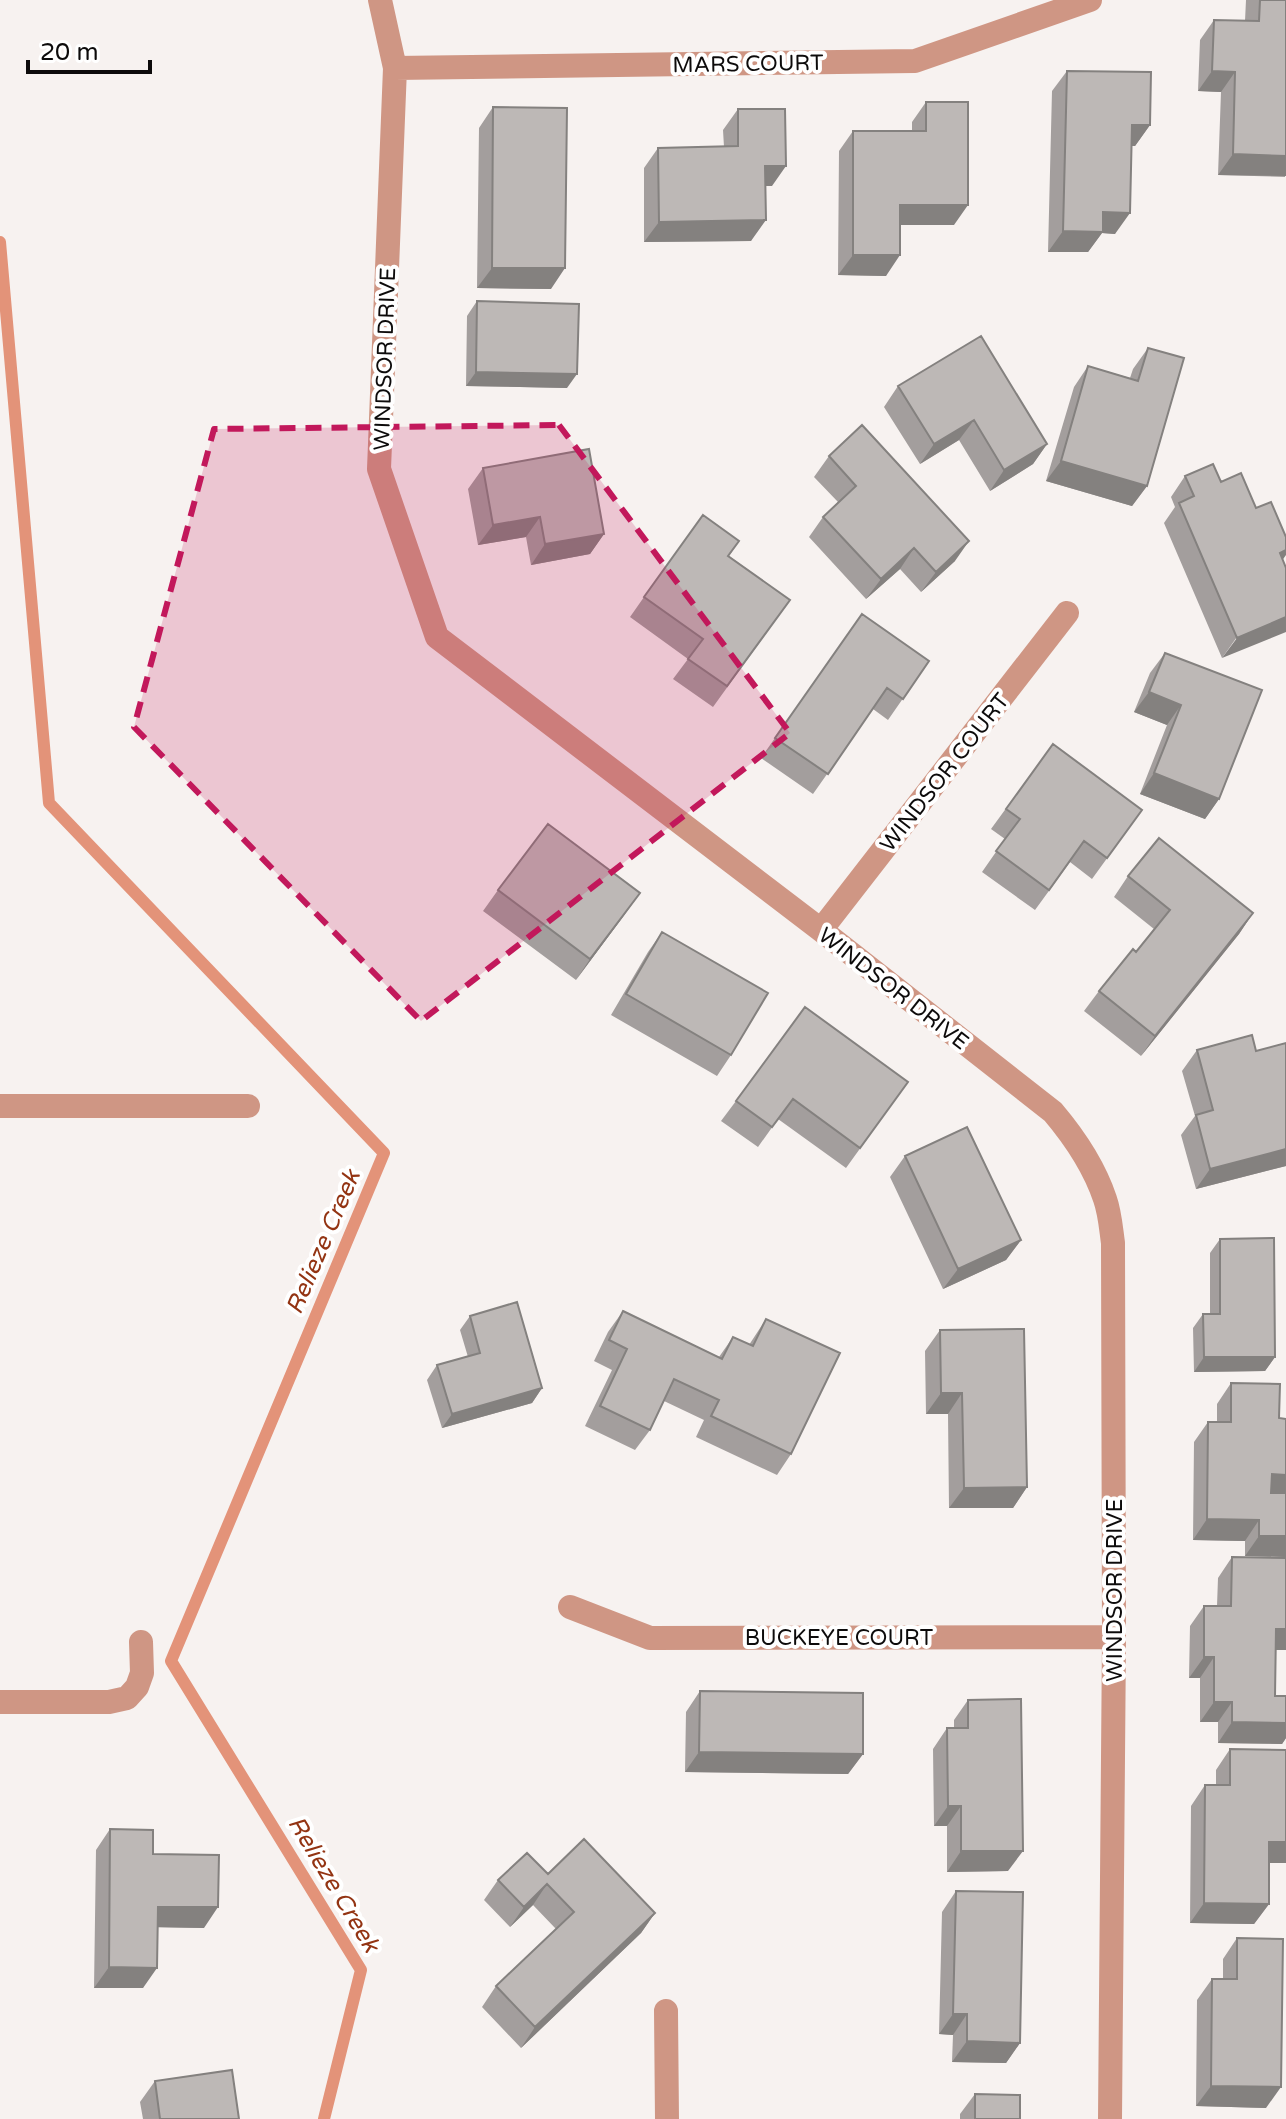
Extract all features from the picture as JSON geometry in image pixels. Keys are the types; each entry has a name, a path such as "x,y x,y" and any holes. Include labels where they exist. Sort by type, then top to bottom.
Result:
{"street":[{"name":"WINDSOR DRIVE","path":"380,0 395,68 379,469 437,637 821,930 1053,1112 1088,1160 1106,1201 1113,1243 1110,2119"},
{"name":"MARS COURT","path":"395,68 915,61 1090,0"},
{"name":"WINDSOR COURT","path":"821,930 1067,613"},
{"path":"0,1106 248,1106"},
{"name":"BUCKEYE COURT","path":"570,1607 650,1638 1114,1637"},
{"path":"0,1702 109,1702 127,1698 137,1687 142,1673 141,1642"},
{"path":"666,2011 667,2119"}],"highlighted area":[{"path":"559,425 790,733 421,1021 134,727 214,429"}],"building":[{"path":"1260,0 1286,0 1286,156 1233,154 1235,72 1212,71 1214,20 1259,21"},
{"path":"1067,71 1151,72 1150,125 1132,125 1130,213 1103,212 1103,232 1063,231"},
{"path":"926,102 968,102 968,205 900,205 900,255 853,255 853,131 926,131"},
{"path":"493,107 567,108 565,268 492,268"},
{"path":"738,109 785,109 786,166 765,166 766,220 659,222 658,148 738,146"},
{"path":"477,301 579,304 577,374 476,372"},
{"path":"981,336 1047,444 1004,470 974,420 934,444 898,386"},
{"path":"1148,348 1184,358 1147,486 1061,461 1088,366 1138,381"},
{"path":"862,425 969,541 936,572 914,548 881,579 823,517 856,486 829,456"},
{"path":"589,449 604,534 545,544 540,517 493,525 483,468"},
{"path":"1213,464 1221,482 1241,473 1256,508 1271,502 1286,537 1286,550 1280,553 1286,568 1286,617 1237,638 1179,503 1194,496 1185,476"},
{"path":"703,515 739,541 728,556 790,600 727,686 688,659 703,639 644,597"},
{"path":"862,614 929,661 903,699 887,688 828,774 775,738"},
{"path":"1165,653 1262,690 1219,799 1154,773 1181,705 1149,692"},
{"path":"1053,744 1142,810 1107,858 1084,841 1049,890 996,851 1020,819 1006,809"},
{"path":"548,824 640,893 590,959 498,890"},
{"path":"1159,838 1253,913 1155,1036 1099,991 1170,910 1128,876"},
{"path":"662,932 768,993 731,1055 626,994"},
{"path":"805,1007 908,1082 860,1148 793,1099 772,1127 736,1101"},
{"path":"1252,1035 1256,1051 1286,1043 1286,1149 1210,1169 1196,1115 1213,1110 1197,1050"},
{"path":"967,1127 1021,1240 958,1269 905,1156"},
{"path":"1274,1238 1275,1357 1204,1357 1203,1314 1220,1314 1220,1239"},
{"path":"517,1302 542,1388 452,1414 437,1365 480,1353 470,1316"},
{"path":"623,1311 722,1359 733,1337 753,1346 766,1319 840,1353 791,1454 711,1416 719,1400 674,1379 650,1430 600,1406 627,1349 609,1340"},
{"path":"1024,1329 1027,1487 964,1488 962,1393 941,1393 940,1330"},
{"path":"1231,1383 1280,1384 1279,1418 1286,1419 1286,1475 1272,1474 1271,1493 1286,1493 1286,1536 1259,1536 1259,1520 1207,1519 1208,1422 1231,1422"},
{"path":"1232,1557 1286,1558 1286,1629 1276,1629 1275,1696 1286,1696 1286,1723 1232,1722 1232,1702 1214,1702 1214,1657 1204,1657 1204,1606 1231,1606"},
{"path":"700,1691 863,1693 863,1754 699,1752"},
{"path":"1021,1699 1023,1851 961,1851 961,1806 948,1806 947,1728 968,1728 968,1700"},
{"path":"1230,1749 1286,1750 1286,1842 1269,1842 1269,1904 1204,1903 1205,1785 1230,1785"},
{"path":"110,1829 153,1830 153,1854 219,1855 218,1907 158,1907 157,1968 109,1967"},
{"path":"584,1839 655,1913 535,2027 496,1986 574,1912 547,1884 524,1907 498,1880 527,1853 548,1874"},
{"path":"956,1891 1023,1892 1020,2043 967,2041 967,2014 953,2014"},
{"path":"1237,1938 1283,1939 1281,2087 1211,2086 1212,1979 1237,1979"},
{"path":"232,2070 239,2119 160,2119 155,2081"},
{"path":"975,2094 1020,2095 1020,2119 975,2119"}],"waterway":[{"name":"Relieze Creek","path":"0,242 49,803 384,1153 171,1661 361,1970 324,2119"}]}
